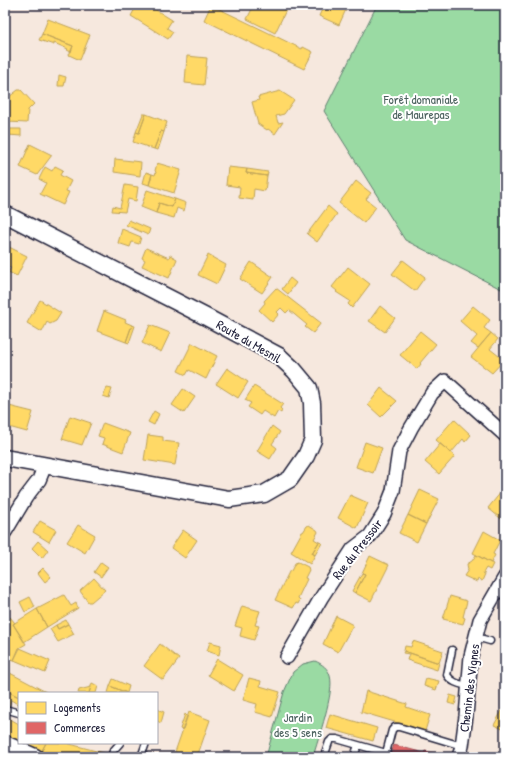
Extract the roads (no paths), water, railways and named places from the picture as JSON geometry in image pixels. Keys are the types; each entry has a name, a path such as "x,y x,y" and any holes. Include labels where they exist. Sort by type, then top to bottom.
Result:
{"street":[{"name":"Route du Mesnil","path":"5,214 206,316 279,356 294,370 309,388 312,403 313,440 306,456 290,480 264,494 230,499 5,458"},
{"name":"Rue du Pressoir","path":"287,657 321,598 353,549 370,536 384,514 393,491 399,451 432,393 445,381 505,435"},
{"path":"5,532 26,497 39,480 45,465"},
{"name":"Chemin des Vignes","path":"460,751 468,716 468,686 471,656 480,620 505,577"},
{"path":"5,744 27,756"}],"lane":[{"path":"476,637 490,641"},
{"path":"452,650 447,675 450,680 468,686"},
{"path":"5,709 18,713"},
{"path":"324,757 329,742 332,739 358,745 385,755 392,730 395,727 399,727 460,751"},
{"path":"111,757 119,744"},
{"path":"141,757 146,744"},
{"path":"354,757 358,745"}],"park label":[{"name":"Forêt domaniale de Maurepas","path":"421,106"},
{"name":"Jardin des 5 sens","path":"298,724"}]}
